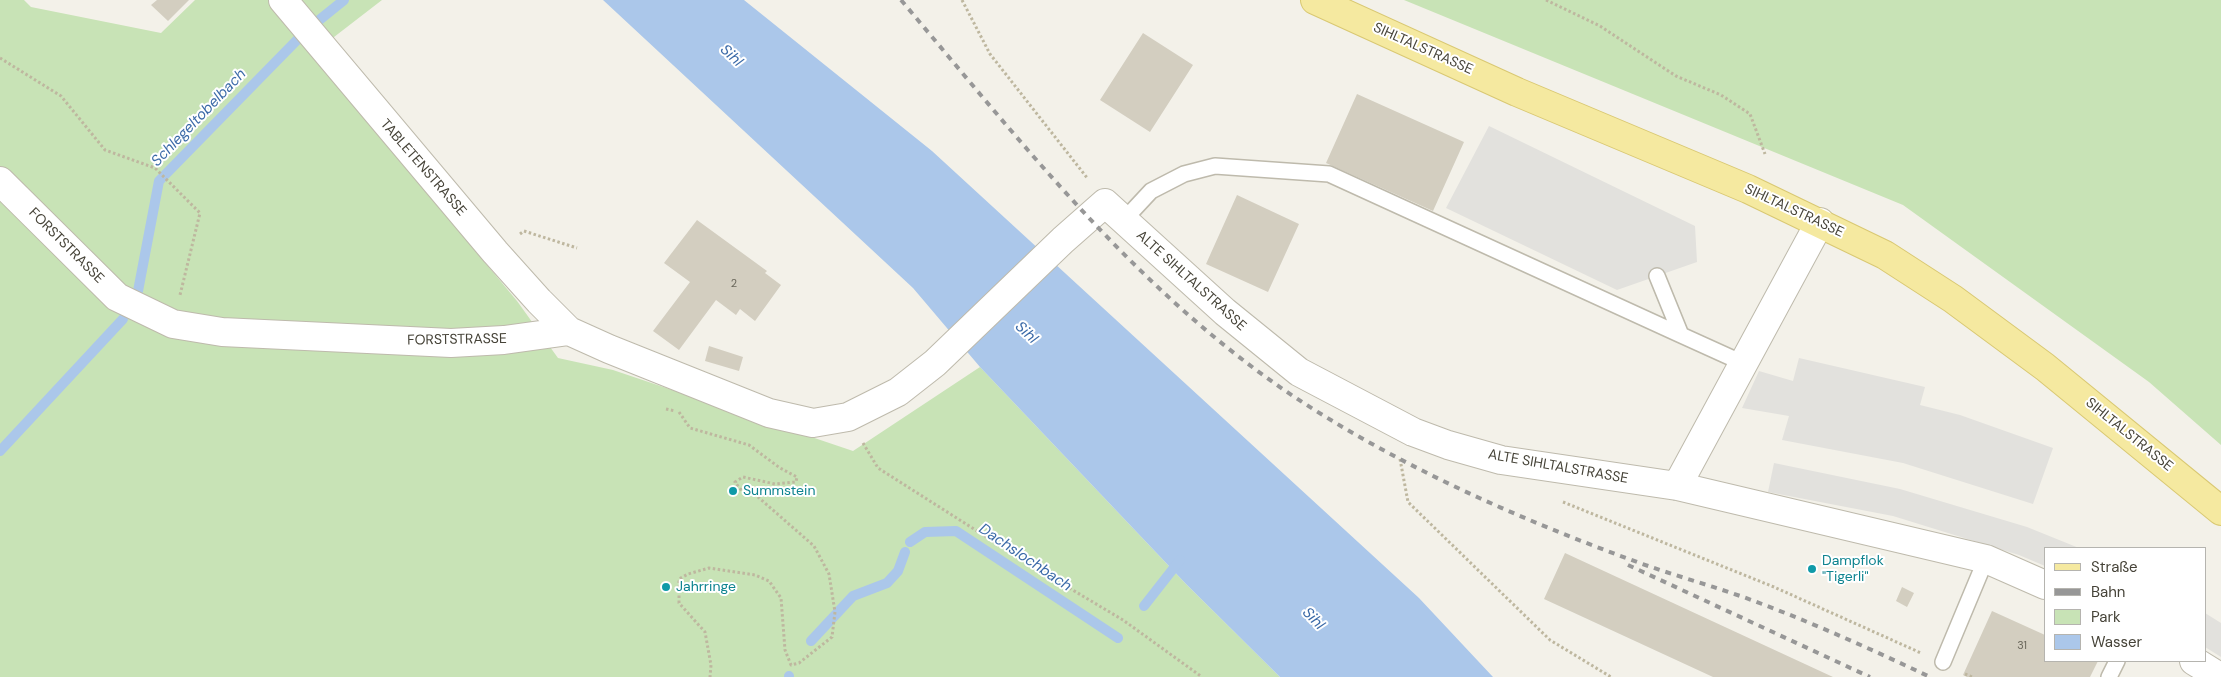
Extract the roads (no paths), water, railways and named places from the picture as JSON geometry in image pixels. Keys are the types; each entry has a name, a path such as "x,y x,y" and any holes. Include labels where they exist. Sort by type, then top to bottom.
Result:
{"main road":[{"name":"SIHLTALSTRASSE","path":"1315,0 1516,92 1748,189 1820,222 1885,255 1953,299 2069,386 2221,511"}],"street":[{"name":"TABLETENSTRASSE","path":"283,0 350,82 496,252 539,301 569,331"},
{"name":"FORSTSTRASSE","path":"0,181 117,298 173,324 222,332 451,343 504,340 569,331"},
{"path":"569,331 609,350 769,413 813,423 848,417 898,392 935,363 1063,240 1114,211"},
{"name":"ALTE SIHLTALSTRASSE","path":"1114,211 1225,312 1299,372 1413,432 1448,445 1501,460 1677,486 1986,559 2044,585"},
{"path":"1677,486 1745,364 1820,222"}],"lane":[{"path":"1114,211 1184,174 1215,166 1329,174 1745,364"},
{"path":"1657,276 1681,335"},
{"path":"1943,662 1986,559"},
{"path":"2109,677 2116,662"}],"water":[{"name":"Sihl","path":"603,0 744,0 932,151 1419,598 1493,677 1280,677 1186,584 980,367 913,288"}],"waterway":[{"name":"Schlegeltobelbach","path":"318,21 344,0"},
{"name":"Schlegeltobelbach","path":"138,291 159,181 298,39"},
{"name":"Schlegeltobelbach","path":"0,451 123,319"},
{"name":"Dachslochbach","path":"910,542 925,532 956,531 1118,638"},
{"name":"Dachslochbach","path":"811,641 853,596 887,583 898,571 905,552"},
{"name":"Dachslochbach","path":"1144,606 1180,560"}],"railway":[{"path":"901,0 1037,161 1133,264 1185,312 1239,357 1296,398 1377,447 1462,490 1505,509 1637,562 1784,612 1930,677"},
{"path":"1628,565 1870,677"}],"place":[{"name":"Summstein","path":"733,491"},
{"name":"Dampflok \"Tigerli\"","path":"1812,569"},
{"name":"Jahrringe","path":"666,587"}]}
